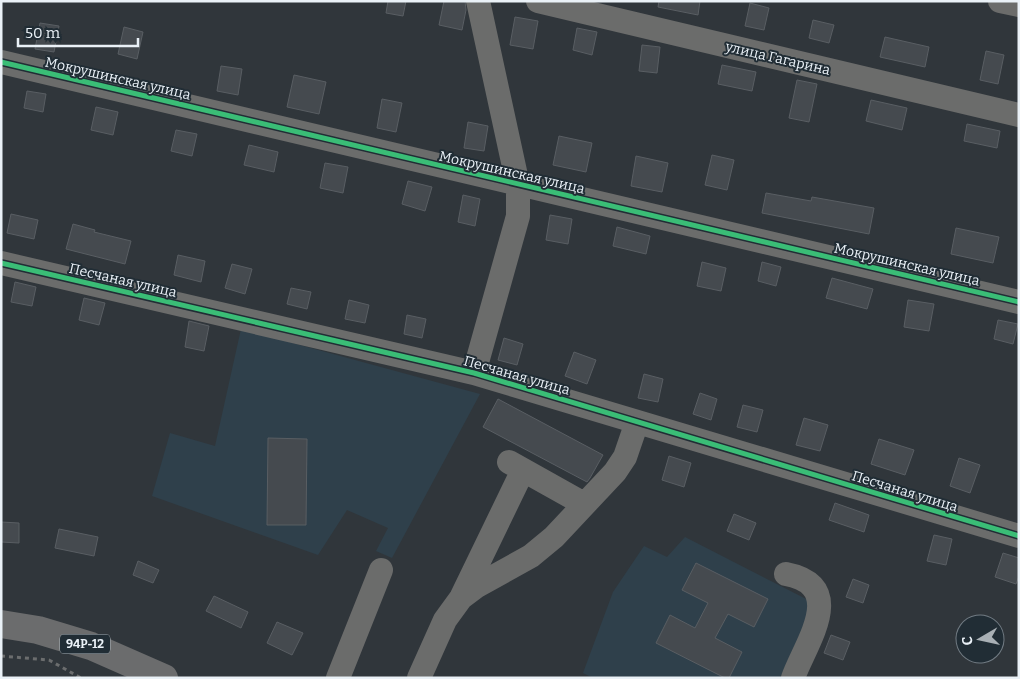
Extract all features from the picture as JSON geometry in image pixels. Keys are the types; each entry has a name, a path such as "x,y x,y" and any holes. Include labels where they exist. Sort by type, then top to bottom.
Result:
{"main road":[{"name":"94Р-12","path":"1,624 38,630 91,646 164,678"}],"street":[{"path":"474,373 518,216 518,185 478,1"},
{"name":"улица Гагарина","path":"538,1 1019,115"},
{"path":"1000,1 1019,5"},
{"name":"Мокрушинская улица","path":"1,62 1019,302"},
{"name":"Песчаная улица","path":"1,263 474,373 1019,536"},
{"path":"461,598 477,586 532,556 554,537 614,472 625,457 637,422"},
{"path":"418,678 445,620 461,598 516,466 584,504"},
{"path":"338,678 382,570"},
{"path":"786,574 797,576 807,583 815,590 820,599 816,626 792,678"}],"path":[{"path":"1,656 49,660 81,678"}],"shaded area":[{"path":"241,329 480,394 392,558 376,551 388,528 347,510 318,555 152,496 170,433 215,446"},
{"path":"685,537 814,603 780,678 593,678 583,673 613,592 644,546 667,557"}],"building":[{"path":"388,1 406,1 403,16 386,13"},
{"path":"444,1 465,1 466,10 462,30 439,25"},
{"path":"659,1 700,1 698,15 658,7"},
{"path":"750,3 769,8 764,30 745,26"},
{"path":"515,17 538,21 533,49 510,45"},
{"path":"813,20 834,25 829,43 809,38"},
{"path":"40,23 59,26 54,52 35,49"},
{"path":"124,27 143,32 137,59 118,54"},
{"path":"577,28 597,32 592,55 573,50"},
{"path":"885,37 929,47 925,67 880,57"},
{"path":"642,45 660,47 657,73 639,71"},
{"path":"986,51 1004,55 998,84 980,80"},
{"path":"722,65 756,72 752,91 718,84"},
{"path":"221,66 242,69 238,95 217,91"},
{"path":"294,75 326,82 319,114 287,107"},
{"path":"797,80 817,84 809,122 789,118"},
{"path":"27,91 46,94 43,112 24,108"},
{"path":"382,99 402,103 396,132 377,128"},
{"path":"871,100 907,108 902,130 866,121"},
{"path":"96,107 118,112 113,135 91,130"},
{"path":"468,122 488,126 484,151 464,148"},
{"path":"967,124 1000,131 997,148 964,141"},
{"path":"176,130 197,134 192,156 171,151"},
{"path":"559,136 592,143 586,172 553,165"},
{"path":"249,145 278,152 274,172 244,165"},
{"path":"712,155 734,160 727,190 705,185"},
{"path":"636,156 668,163 662,192 631,186"},
{"path":"325,163 348,167 343,193 320,188"},
{"path":"408,181 432,187 425,211 402,204"},
{"path":"766,193 811,201 812,197 874,208 869,234 762,213"},
{"path":"463,195 480,199 475,226 458,222"},
{"path":"11,214 38,220 34,239 7,233"},
{"path":"550,215 572,219 568,244 546,240"},
{"path":"73,224 95,230 94,232 131,241 125,264 66,249"},
{"path":"617,227 650,236 646,254 613,246"},
{"path":"956,228 999,237 993,263 951,254"},
{"path":"178,255 205,261 201,282 174,275"},
{"path":"702,262 726,268 721,291 697,286"},
{"path":"762,262 781,267 776,286 758,281"},
{"path":"232,264 252,269 245,294 225,288"},
{"path":"832,278 873,289 867,309 826,298"},
{"path":"15,282 36,287 32,306 11,302"},
{"path":"291,288 311,292 307,309 287,304"},
{"path":"84,298 105,303 99,325 79,320"},
{"path":"349,300 369,305 365,323 345,319"},
{"path":"908,300 934,304 929,331 904,327"},
{"path":"407,315 426,319 422,338 404,334"},
{"path":"998,320 1018,324 1013,344 994,339"},
{"path":"189,321 209,326 204,351 185,347"},
{"path":"504,338 523,344 517,365 498,360"},
{"path":"574,352 596,360 587,384 565,376"},
{"path":"644,374 663,379 658,402 638,398"},
{"path":"700,393 717,399 711,420 693,414"},
{"path":"498,399 603,455 587,482 483,427"},
{"path":"743,405 763,410 757,432 737,427"},
{"path":"804,418 828,425 820,451 796,445"},
{"path":"268,438 307,439 306,525 267,525"},
{"path":"879,439 914,450 905,475 871,464"},
{"path":"669,456 691,463 684,487 662,480"},
{"path":"959,458 980,465 970,493 950,486"},
{"path":"835,503 869,515 864,532 829,520"},
{"path":"734,514 756,523 749,540 727,531"},
{"path":"1,522 19,523 19,543 1,542"},
{"path":"59,529 98,537 94,556 55,548"},
{"path":"934,535 952,539 946,565 927,561"},
{"path":"1003,553 1019,558 1019,576 1016,584 995,577"},
{"path":"138,561 159,570 153,583 133,575"},
{"path":"696,563 768,599 754,627 728,614 715,638 742,652 729,678 725,678 656,643 670,615 695,628 708,603 682,590"},
{"path":"853,579 869,585 863,603 846,597"},
{"path":"214,596 248,612 241,628 206,611"},
{"path":"277,622 303,633 292,655 267,643"},
{"path":"831,635 850,642 843,660 824,653"}],"cycle path":[{"path":"1,62 1019,302"},
{"path":"1,263 474,373 1019,536"}]}
